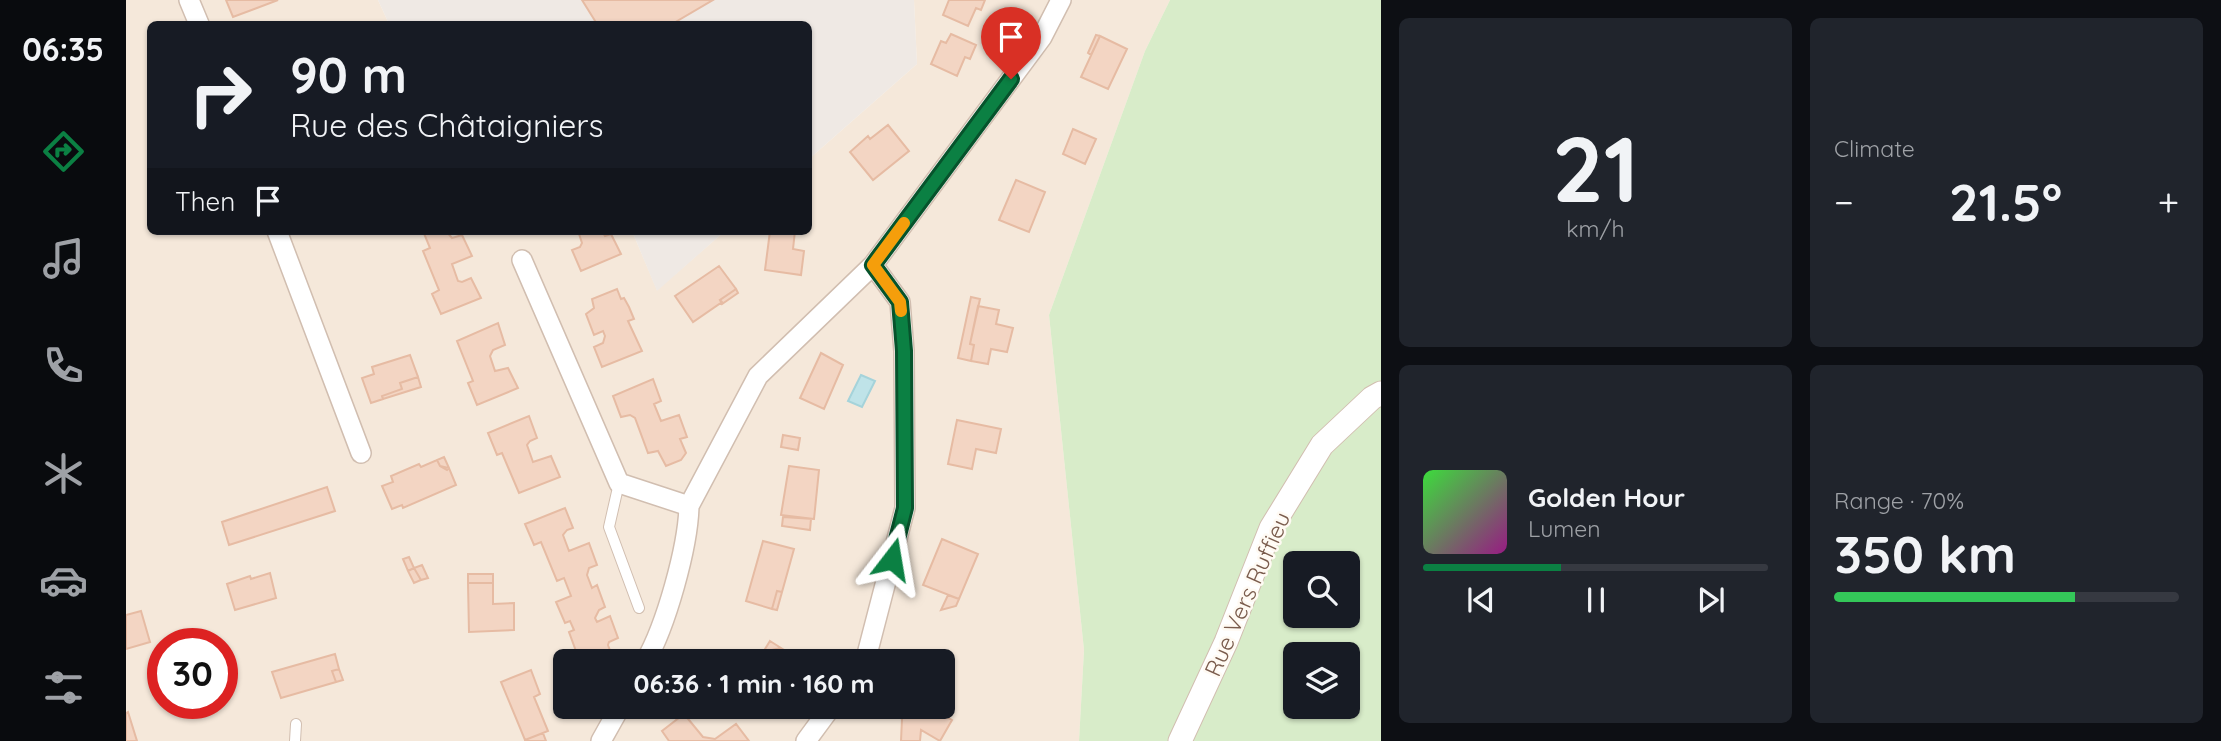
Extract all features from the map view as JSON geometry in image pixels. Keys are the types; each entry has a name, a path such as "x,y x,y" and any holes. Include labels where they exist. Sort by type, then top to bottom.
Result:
{"street":[{"path":"189,0 198,21"},
{"path":"653,649 658,639 688,528 689,506 758,376 873,265 1042,37 1061,0"},
{"path":"279,235 361,453"},
{"path":"522,260 619,483 689,506"},
{"path":"868,649 905,508 904,351 900,302 873,265"},
{"name":"Rue Vers Ruffieu","path":"1180,741 1226,642 1271,528 1322,445 1372,398 1381,393"},
{"path":"601,741 613,719"},
{"path":"806,741 822,719"}],"lane":[{"path":"619,483 609,527 639,608"},
{"path":"295,741 296,724"}],"shaded area":[{"path":"126,0 378,0 388,21 147,21 147,235 634,235 657,290 720,235 812,235 812,156 917,64 914,0 1170,0 1145,51 1049,315 1084,650 1079,741 126,741"},
{"path":"378,0 914,0 917,64 812,156 812,21 388,21"},
{"path":"634,235 720,235 657,291"}],"green space":[{"path":"1170,0 1381,0 1381,741 1079,741 1084,650 1049,315 1145,51"}],"water":[{"path":"861,375 875,381 862,407 848,401"}],"building":[{"path":"226,0 278,0 233,17"},
{"path":"582,0 713,0 677,21 595,21"},
{"path":"949,0 985,0 981,10 976,8 968,26 943,15"},
{"path":"951,34 976,45 970,59 965,57 957,76 931,64 941,41 946,43"},
{"path":"1096,35 1100,36 1091,55 1088,53"},
{"path":"1100,36 1127,49 1108,89 1081,77"},
{"path":"888,125 909,151 873,180 850,152 868,136 870,139"},
{"path":"1073,129 1096,139 1085,164 1063,154"},
{"path":"1016,180 1045,192 1029,232 999,220"},
{"path":"425,235 449,235 452,238 462,235 472,256 452,264 458,281 471,278 481,298 441,314 432,294 439,290 423,251 430,248"},
{"path":"579,235 612,235 621,254 581,271 572,250 580,247 582,243"},
{"path":"769,235 795,235 793,249 804,251 801,275 765,270"},
{"path":"719,266 736,289 693,322 675,296"},
{"path":"617,289 634,319 628,321 642,351 602,367 594,347 603,343 605,336 603,331 594,335 586,314 594,308 592,299"},
{"path":"736,289 738,293 722,304 720,300"},
{"path":"971,297 980,299 970,344 974,345 971,361 958,358"},
{"path":"978,306 999,310 996,324 1013,328 1007,352 991,349 988,364 971,361 974,345 970,344"},
{"path":"498,323 505,345 493,350 490,356 495,371 508,368 518,388 477,405 468,383 473,381 457,341"},
{"path":"821,353 843,365 824,409 800,398"},
{"path":"410,355 418,377 400,383 402,389 371,403 362,378 374,374 372,367"},
{"path":"418,377 421,387 383,399 382,396 402,389 400,383"},
{"path":"653,379 661,401 654,404 661,421 679,415 687,437 680,439 686,453 681,460 666,466 658,451 648,453 635,418 630,415 621,417 613,396"},
{"path":"529,416 537,438 527,445 533,462 551,456 560,477 519,493 502,453 497,455 488,433"},
{"path":"957,420 1001,429 996,453 976,449 972,469 948,464"},
{"path":"783,435 800,438 798,450 781,447"},
{"path":"444,457 449,468 447,470 440,466 437,460"},
{"path":"437,460 440,466 449,468 456,485 403,508 402,505 392,509 382,486 393,482 391,476 419,464 421,467"},
{"path":"789,466 819,470 814,519 781,515"},
{"path":"327,487 335,511 229,545 222,522"},
{"path":"565,508 573,528 563,535 569,551 589,543 597,565 589,568 587,575 592,588 597,585 605,607 599,610 595,618 597,622 610,616 618,638 609,642 609,649 575,649 569,632 574,630 570,621 565,623 556,602 571,596 564,578 557,581 541,542 534,545 525,524"},
{"path":"783,517 814,519 811,519 810,530 782,526"},
{"path":"942,539 978,554 959,599 923,585"},
{"path":"763,541 794,549 782,592 777,591 772,609 746,601"},
{"path":"409,557 414,568 408,571 403,559"},
{"path":"422,565 428,578 421,580 414,568"},
{"path":"414,568 421,580 414,583 408,571"},
{"path":"270,573 276,598 235,610 227,584"},
{"path":"468,574 493,574 493,583 468,583"},
{"path":"468,583 493,583 493,604 514,603 514,630 469,632"},
{"path":"777,591 782,592 777,610 772,609"},
{"path":"948,595 959,599 956,606 941,610"},
{"path":"141,611 147,643 126,649 126,615"},
{"path":"770,641 781,648 776,649 765,649"},
{"path":"335,654 339,669 332,671 336,682 281,698 272,672"},
{"path":"339,669 343,680 336,682 332,671"},
{"path":"531,670 540,694 534,697 548,731 525,740 501,682"},
{"path":"128,712 137,741 126,741"},
{"path":"678,719 688,719 703,737 715,739 736,724 749,741 669,741 662,731"},
{"path":"902,719 952,720 940,741 921,730 920,741 901,741"},
{"path":"543,733 546,741 525,741 525,740"}],"slow traffic":[{"path":"901,311 900,302 873,265 904,223"}],"route":[{"path":"892,559 905,508 904,351 900,302 873,265 1011,79"}]}
